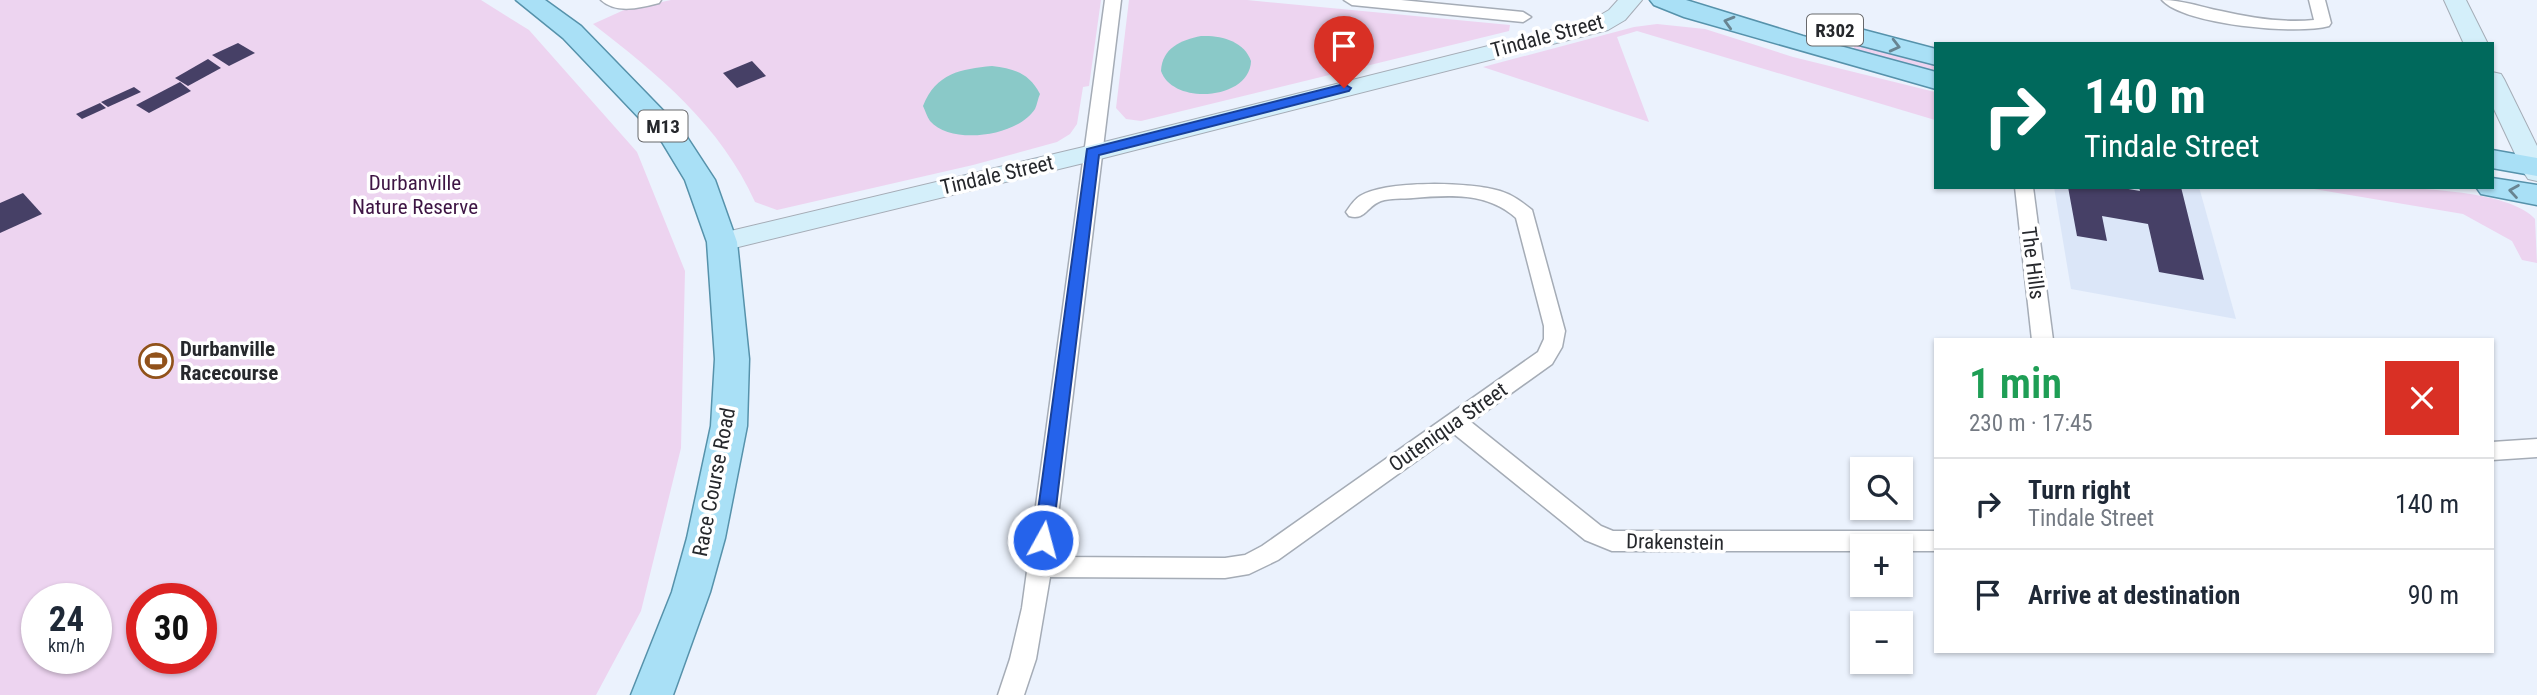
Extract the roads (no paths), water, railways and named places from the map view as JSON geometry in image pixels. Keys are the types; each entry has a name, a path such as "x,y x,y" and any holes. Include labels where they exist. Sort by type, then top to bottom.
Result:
{"main road":[{"name":"Race Course Road","path":"529,0 572,32 673,137 700,180 722,242 732,359 729,426 706,538 691,592 652,695"},
{"name":"Tindale Street","path":"722,242 1092,153 1600,25 1617,15 1631,0"},
{"name":"R302","path":"1663,0 1693,12 1794,42 1934,80"},
{"name":"R302","path":"1735,0 1934,56"},
{"path":"2455,0 2475,42"},
{"path":"2494,83 2536,175"},
{"path":"2494,160 2536,175"},
{"path":"2494,186 2536,175"}],"street":[{"path":"609,0 626,5 653,0"},
{"path":"1011,695 1023,659 1039,567 1113,0"},
{"path":"1352,0 1523,17"},
{"path":"2170,0 2195,11 2278,25 2311,27 2323,23 2317,0"},
{"name":"The Hills","path":"2024,189 2043,338"},
{"name":"Outeniqua Street","path":"1039,567 1225,568 1249,564 1269,553 1545,358 1554,342 1554,327 1525,215 1503,197 1470,191 1380,194 1365,201 1356,212"},
{"name":"Drakenstein","path":"1455,422 1593,533 1612,541 1934,541"},
{"path":"2494,451 2537,448"}],"place":[{"name":"Durbanville Racecourse","path":"156,361"}],"park label":[{"name":"Durbanville Nature Reserve","path":"415,195"}]}
